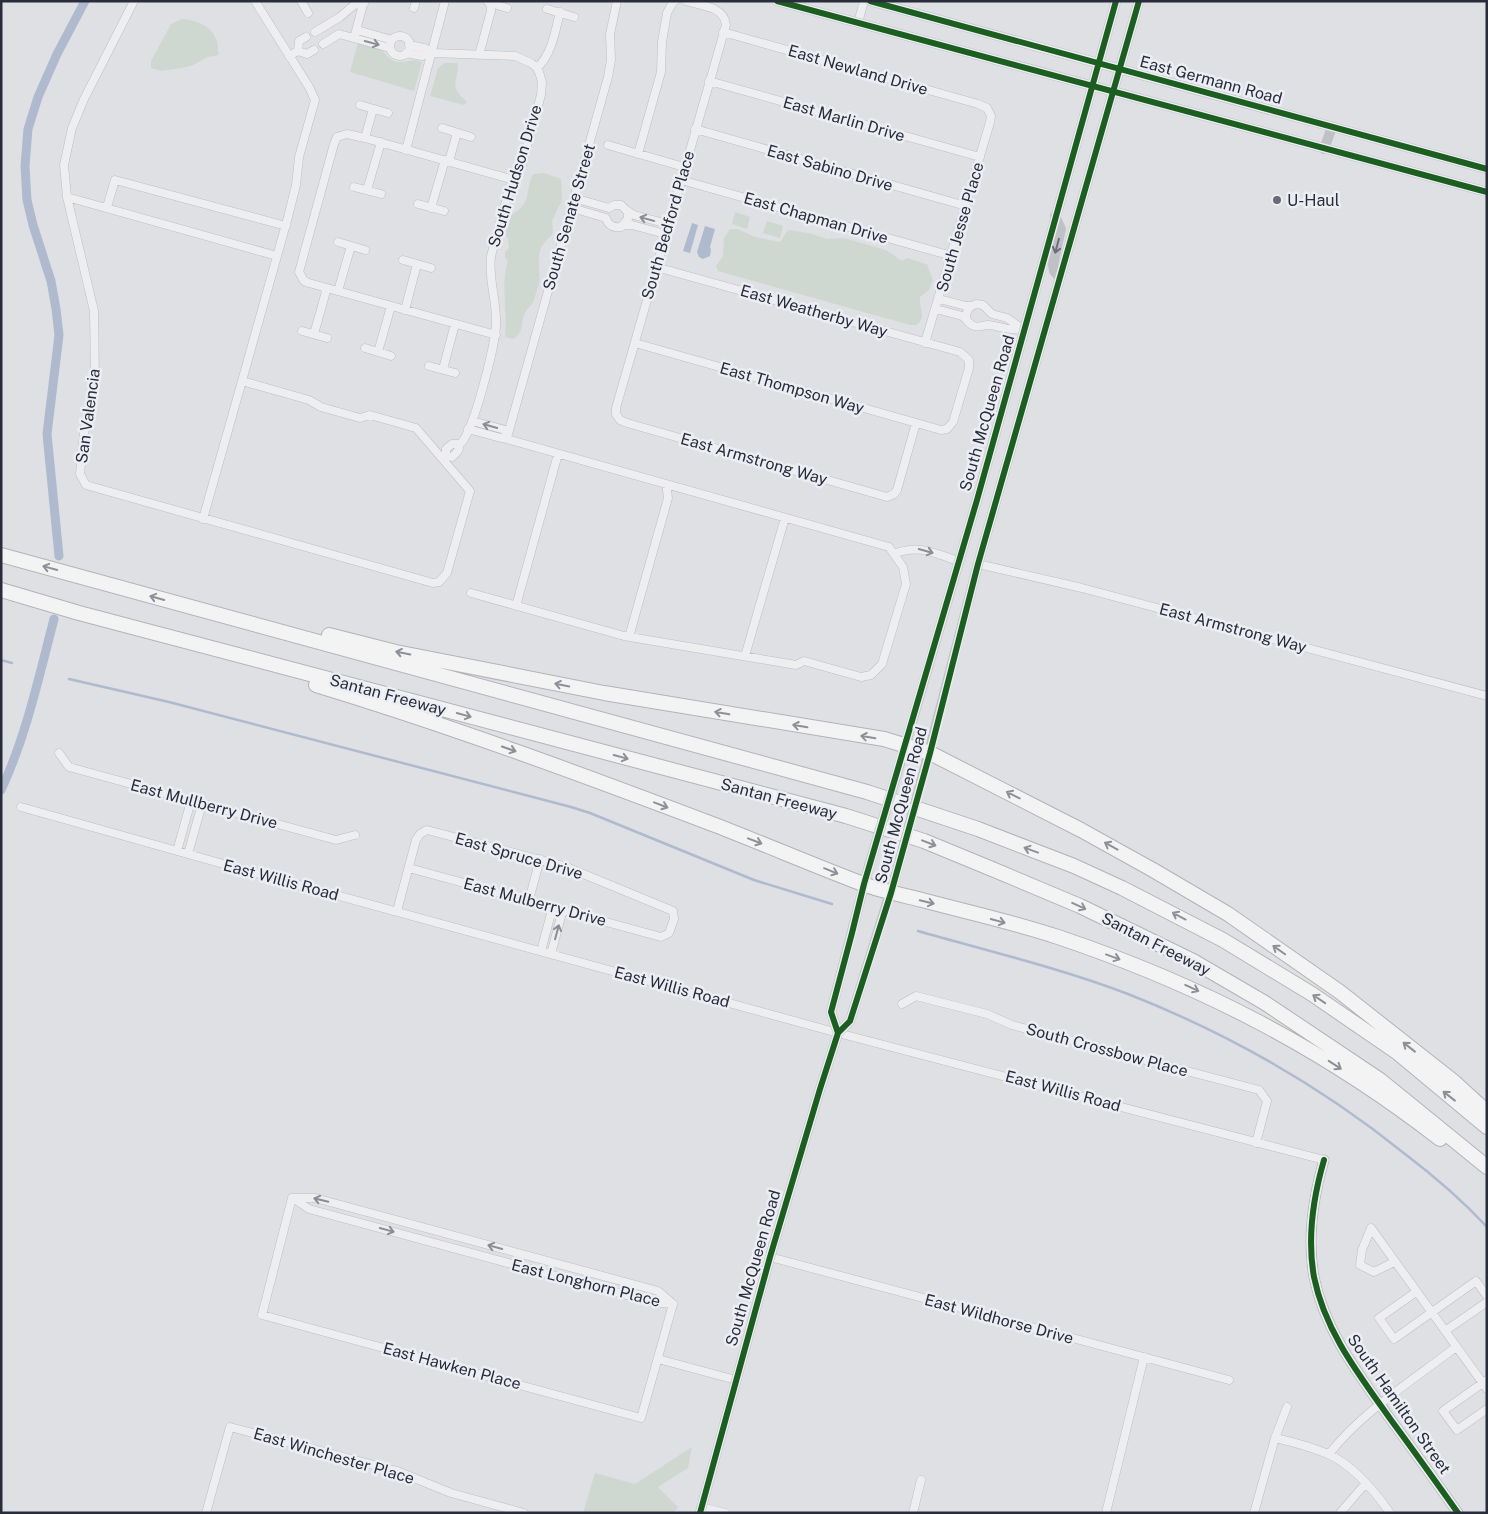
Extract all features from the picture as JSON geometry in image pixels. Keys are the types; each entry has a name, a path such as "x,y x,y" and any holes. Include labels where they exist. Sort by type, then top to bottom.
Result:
{"highway":[{"name":"Santan Freeway","path":"3,555 866,792 978,829 1074,866 1184,918 1304,990 1398,1053 1487,1127"},
{"name":"Santan Freeway","path":"1,590 79,613 846,816 932,844 1080,906 1193,961 1265,1003 1380,1080 1487,1167"},
{"path":"204,611 271,621 396,652 604,693 884,739 930,753 1081,830 1228,914 1340,992 1453,1081 1487,1112"},
{"path":"79,613 416,716 628,793 864,884 1056,937 1189,987 1258,1020 1332,1063 1487,1174"}],"main road":[{"path":"776,1 1487,192"},
{"name":"East Germann Road","path":"870,1 1487,169"},
{"name":"South McQueen Road","path":"838,1033 831,1012 864,884 1024,330 1116,1"},
{"name":"South McQueen Road","path":"701,1510 804,1140 838,1033 850,1021 891,893 930,753 978,564 1059,276 1121,70 1139,1"},
{"path":"1324,149 1332,127"},
{"path":"1055,216 1061,229 1053,265 1054,271 1059,276"},
{"path":"1024,330 1042,336"},
{"path":"958,561 978,564"}],"street":[{"name":"San Valencia","path":"134,1 84,99 72,128 64,165 68,197 94,311 95,379 84,433 80,474 86,485 433,583 439,582 447,573 470,491 444,457 416,428 370,415 360,418 321,407 309,400 242,381"},
{"path":"203,518 278,256 296,185 299,157 315,100 309,87 255,1"},
{"path":"301,1 308,13"},
{"path":"406,150 445,1"},
{"name":"South Senate Street","path":"503,438 509,431 609,71 611,60 610,34 617,1"},
{"path":"638,154 661,72 662,42 667,13 675,1"},
{"path":"686,1 721,12 725,17 726,25 724,32"},
{"path":"858,23 864,1"},
{"path":"315,32 340,17 354,5 364,2"},
{"path":"356,34 364,2"},
{"path":"479,55 491,11 489,2"},
{"path":"489,2 507,8"},
{"path":"547,9 574,16"},
{"path":"324,44 339,34 356,34 391,44 397,55 406,53 422,56 432,54 515,56 524,58 537,68 543,63 551,48 560,12"},
{"path":"328,24 335,36"},
{"name":"South Bedford Place","path":"618,417 616,408 724,32"},
{"name":"East Newland Drive","path":"724,32 978,104 988,108 990,112"},
{"path":"391,44 401,36 409,44 424,48 432,54"},
{"path":"298,51 299,41 306,37"},
{"path":"406,53 409,44"},
{"path":"298,51 307,54 314,50"},
{"path":"290,56 298,51"},
{"name":"South Hudson Drive","path":"468,429 472,421 496,335 496,317 489,267 491,256 509,190 522,165 541,95 542,82 537,68"},
{"name":"East Marlin Drive","path":"709,81 980,157"},
{"path":"360,105 388,113"},
{"path":"365,138 373,109"},
{"name":"South Jesse Place","path":"925,342 952,256 990,122 990,112"},
{"path":"442,128 471,137"},
{"name":"East Sabino Drive","path":"695,129 966,206"},
{"path":"431,208 457,133"},
{"path":"496,335 304,281 300,276 300,266 337,137 347,134 365,138 514,180"},
{"path":"367,190 380,142"},
{"path":"608,145 684,167"},
{"path":"107,207 115,180 286,226"},
{"name":"East Chapman Drive","path":"681,180 952,256"},
{"path":"354,187 381,194"},
{"path":"68,197 278,256"},
{"path":"574,198 609,208 614,205 621,205 634,215 668,224"},
{"path":"418,204 444,212"},
{"path":"572,208 606,218 608,223 614,227 632,225 665,234"},
{"path":"624,225 628,219 628,211"},
{"path":"338,242 365,250"},
{"path":"338,291 351,246"},
{"path":"403,260 430,268"},
{"path":"404,310 417,264"},
{"name":"East Weatherby Way","path":"656,267 960,352 969,360 969,368 950,427"},
{"path":"314,334 327,288"},
{"path":"939,298 966,306 983,305 992,314 1007,318 1024,330"},
{"path":"378,352 391,306"},
{"path":"967,320 966,313 971,306"},
{"path":"936,309 955,314 974,326 989,324 1005,329 1024,330"},
{"path":"443,369 455,324"},
{"path":"302,331 327,338"},
{"name":"East Thompson Way","path":"635,343 941,430 950,427"},
{"path":"364,348 391,356"},
{"path":"429,366 455,373"},
{"name":"East Armstrong Way","path":"618,417 627,423 882,496 892,495 896,492 916,423"},
{"path":"472,421 509,431"},
{"path":"444,457 452,457 459,452 460,444 464,440 468,429 503,438 889,547 903,567 906,584 882,664 871,675 861,677 804,661 796,665 629,637 471,593"},
{"path":"516,606 558,454"},
{"path":"629,637 668,498 666,484"},
{"path":"745,656 785,518"},
{"path":"894,554 907,549 918,549 958,561"},
{"name":"East Armstrong Way","path":"978,564 1091,590 1487,696"},
{"name":"East Mullberry Drive","path":"59,752 69,767 336,840 355,835"},
{"path":"177,851 191,801"},
{"path":"188,854 202,804"},
{"name":"East Willis Road","path":"21,807 838,1033 1324,1160"},
{"path":"185,822 196,825"},
{"name":"East Spruce Drive","path":"409,868 420,834 427,830 540,859 564,866 673,911 674,919 669,933 661,936"},
{"path":"529,900 540,859"},
{"path":"397,911 409,868"},
{"name":"East Mulberry Drive","path":"409,868 661,936"},
{"path":"541,951 553,906"},
{"path":"551,954 563,909"},
{"name":"South Crossbow Place","path":"902,1004 916,996 925,998 987,1014 1022,1027 1259,1090 1267,1101 1256,1142"},
{"name":"South Hamilton Street","path":"1324,1160 1316,1187 1312,1216 1314,1276 1322,1306 1333,1332 1349,1360 1458,1513"},
{"name":"East Longhorn Place","path":"292,1198 315,1198 658,1291 673,1304"},
{"name":"East Longhorn Place","path":"292,1198 309,1209 652,1302 673,1304"},
{"name":"East Hawken Place","path":"292,1198 262,1314 641,1418 658,1359"},
{"path":"336,1216 338,1204"},
{"path":"405,1235 408,1223"},
{"path":"1394,1262 1374,1272 1360,1265 1362,1250 1371,1228 1456,1347 1485,1384 1443,1411 1457,1430 1487,1409"},
{"path":"477,1254 479,1242"},
{"name":"East Wildhorse Drive","path":"770,1257 1229,1380"},
{"path":"551,1274 553,1262"},
{"path":"1416,1292 1379,1318 1394,1339 1476,1281 1487,1296"},
{"path":"622,1294 624,1282"},
{"path":"1445,1331 1487,1302"},
{"path":"673,1304 658,1359 736,1380"},
{"path":"1329,1454 1359,1421 1456,1347"},
{"path":"1106,1513 1144,1357"},
{"path":"1254,1513 1275,1438 1287,1407"},
{"name":"East Winchester Place","path":"206,1513 230,1427 397,1471 451,1493 502,1510 524,1513"},
{"path":"1275,1438 1329,1454 1366,1483 1390,1513"},
{"path":"913,1513 921,1480"},
{"path":"1340,1513 1366,1483"},
{"path":"701,1510 725,1513"}],"shaded area":[{"path":"182,19 197,22 210,30 217,41 219,55 208,57 193,65 182,68 161,71 151,68 151,61 171,24"},
{"path":"358,43 383,51 394,61 415,60 422,62 414,91 350,72"},
{"path":"444,63 458,63 455,84 458,92 467,102 464,105 430,96 438,68"},
{"path":"544,173 561,179 562,200 552,221 553,233 541,248 539,283 534,300 525,313 520,333 514,339 505,337 504,289 508,261 505,257 505,252 509,248 508,238 505,235 512,214 523,206 533,174"},
{"path":"735,212 750,217 747,229 732,224"},
{"path":"767,221 783,226 780,238 763,233"},
{"path":"730,229 738,229 755,237 780,242 787,231 790,230 827,239 844,238 886,250 902,261 907,258 928,265 933,280 929,290 920,297 922,315 920,322 916,325 910,325 718,271 716,266 723,256 724,238"},
{"path":"692,1447 688,1468 658,1487 678,1507 674,1513 583,1513 595,1473 635,1484"}],"water":[{"path":"692,223 698,225 690,253 683,251"},
{"path":"705,226 715,229 710,247 710,256 703,259 699,257 697,252"}],"waterway":[{"path":"59,556 47,434 59,335 51,281 27,200 25,166 28,129 38,97 57,54 85,1"},
{"path":"1,790 25,728 54,619"},
{"path":"1,660 12,663"},
{"path":"69,679 169,702 571,807 754,880 832,904"},
{"path":"918,931 1050,968 1128,994 1165,1009 1237,1044 1307,1084 1373,1129 1437,1180 1468,1207 1487,1227"}],"cycle path":[{"path":"777,1 1487,192"},
{"path":"870,1 1487,169"},
{"path":"838,1033 831,1012 864,884 977,500 1116,1"},
{"path":"700,1513 770,1257 820,1089 838,1033 850,1021 891,893 930,753 978,564 1139,1"},
{"path":"1324,1160 1314,1203 1311,1248 1314,1277 1326,1316 1356,1370 1458,1513"}],"place":[{"name":"U-Haul","path":"1277,200"}]}
